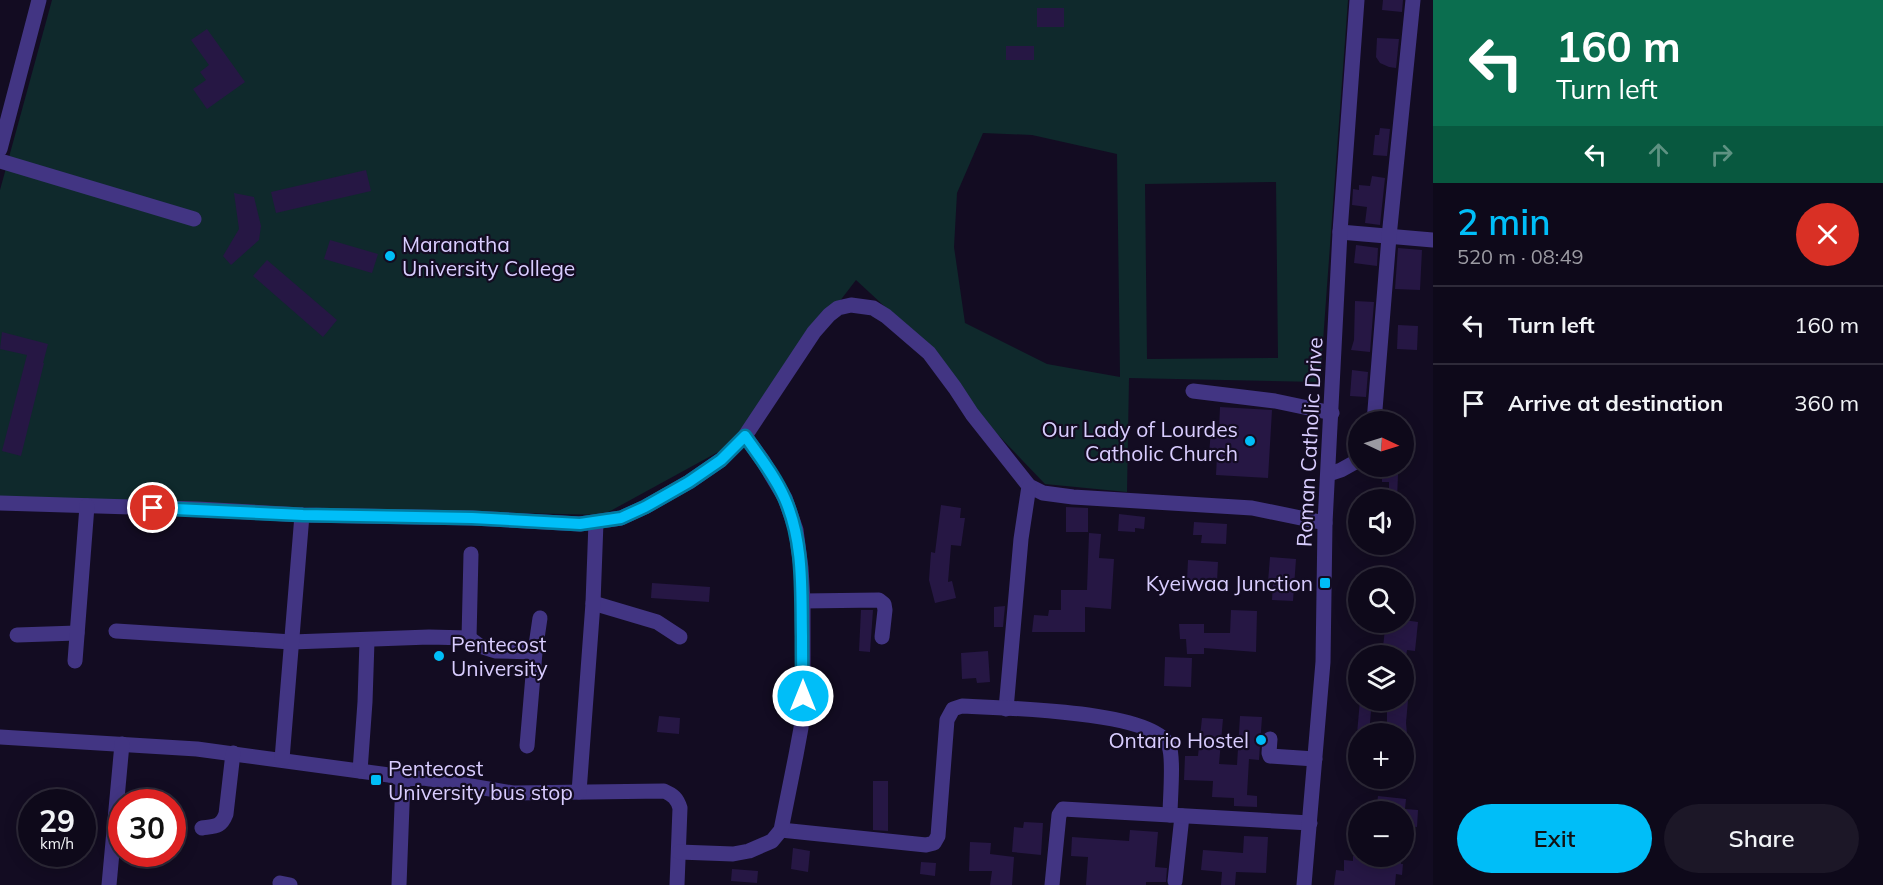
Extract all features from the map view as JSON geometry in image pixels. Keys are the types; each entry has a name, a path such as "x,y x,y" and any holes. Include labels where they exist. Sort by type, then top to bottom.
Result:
{"street":[{"path":"0,149 39,0"},
{"name":"Roman Catholic Drive","path":"1304,885 1323,662 1325,523 1340,232 1357,0"},
{"path":"1375,411 1389,237 1413,0"},
{"path":"0,161 194,219"},
{"path":"1340,232 1433,240"},
{"path":"0,503 197,509 303,515 472,518 580,524 621,518 689,482 721,460 745,436 814,332 829,315 838,308 863,305 886,315 929,353 972,414 1029,486 1043,493 1073,497 1252,508 1325,523"},
{"path":"1193,391 1275,401 1332,413"},
{"path":"679,852 741,853 772,841 781,830 801,728 803,602 796,530 784,498 763,461 745,436"},
{"path":"1329,474 1348,467"},
{"path":"1006,709 1021,539 1029,486"},
{"path":"75,661 87,506"},
{"path":"282,759 303,515"},
{"path":"579,792 593,603 596,522"},
{"path":"469,638 471,554"},
{"path":"803,602 879,600 884,604 885,610 882,637"},
{"path":"593,603 657,622 680,637"},
{"path":"526,746 540,618"},
{"path":"116,631 292,642 429,637 469,638 480,646 496,651 535,652"},
{"path":"17,635 77,633"},
{"path":"360,771 367,641"},
{"path":"781,830 926,845 934,843 938,836 947,720 953,709 962,706 1115,719 1139,725 1157,734 1163,738 1170,749 1176,815 1175,881"},
{"path":"0,737 233,753 389,775 403,779 424,778 513,793 664,791 674,796 680,808 676,885"},
{"path":"1270,739 1270,756 1315,759"},
{"path":"109,885 122,744"},
{"path":"202,828 223,823 233,753"},
{"path":"399,885 403,779"},
{"path":"1052,885 1059,815 1063,809 1310,823"}],"green space":[{"path":"52,0 1348,0 1320,382 1129,378 1127,492 1045,484 980,416 936,354 856,280 729,446 603,515 0,500 0,190","holes":["983,133 1032,135 1117,154 1120,377 1047,364 965,323 954,247 957,193","1276,182 1278,358 1147,359 1145,184"]}],"building":[{"path":"1383,0 1403,0 1402,12 1382,10"},
{"path":"1037,8 1064,8 1064,27 1037,27"},
{"path":"207,29 245,82 207,109 193,89 206,80 200,72 209,65 191,40"},
{"path":"1377,38 1399,39 1396,68 1380,63 1376,57"},
{"path":"1006,46 1034,46 1034,60 1006,60"},
{"path":"1380,128 1390,129 1387,156 1373,155 1375,135 1379,135"},
{"path":"366,170 371,191 276,213 271,192"},
{"path":"1372,176 1385,178 1380,225 1365,223 1367,207 1352,205 1353,189 1359,190 1359,185 1370,186"},
{"path":"234,193 254,197 261,226 259,240 231,265 223,256 239,229"},
{"path":"330,240 378,254 372,273 324,259"},
{"path":"1356,245 1378,248 1377,266 1354,263"},
{"path":"1398,248 1422,250 1420,290 1395,289"},
{"path":"267,260 337,320 323,337 253,276"},
{"path":"1355,301 1374,302 1370,352 1351,350 1354,340"},
{"path":"1398,325 1418,326 1417,350 1397,349"},
{"path":"2,332 48,344 21,456 2,451 27,355 0,349"},
{"path":"1352,370 1368,372 1366,397 1350,396"},
{"path":"1220,407 1272,410 1268,478 1216,475 1217,456 1209,455 1211,429 1219,430"},
{"path":"1382,477 1398,477 1397,489 1389,489 1389,482 1382,482"},
{"path":"941,505 961,508 960,518 965,518 961,546 951,545 948,582 952,581 956,598 935,603 929,580 931,552 935,553"},
{"path":"1066,507 1088,508 1088,532 1066,532"},
{"path":"1119,514 1145,517 1144,529 1135,528 1135,532 1118,531"},
{"path":"1194,522 1227,524 1226,544 1201,543 1202,535 1193,535"},
{"path":"1089,533 1101,534 1099,558 1114,559 1111,609 1085,607 1085,632 1032,632 1034,615 1048,616 1049,610 1061,610 1061,590 1087,590"},
{"path":"1270,557 1296,559 1293,601 1272,600 1273,583 1268,582"},
{"path":"1188,560 1218,562 1217,582 1187,581"},
{"path":"652,583 710,587 709,602 651,598"},
{"path":"1005,606 1003,627 994,627 994,607"},
{"path":"861,610 873,610 870,652 859,651"},
{"path":"1231,610 1257,611 1256,652 1204,648 1204,654 1187,654 1186,639 1180,639 1179,624 1204,624 1204,633 1230,633"},
{"path":"1414,621 1418,622 1415,651 1414,645 1383,645 1385,633 1414,633"},
{"path":"988,651 990,682 977,683 976,678 962,679 961,653"},
{"path":"1165,657 1192,658 1191,687 1164,686"},
{"path":"1359,711 1371,711 1370,723 1358,723"},
{"path":"1387,711 1407,711 1406,723 1387,723"},
{"path":"659,716 680,718 679,734 657,732"},
{"path":"1240,716 1262,717 1259,760 1249,759 1247,795 1257,796 1257,807 1234,806 1234,798 1212,797 1213,781 1184,780 1185,756 1198,756 1202,718 1223,719 1219,764 1237,765"},
{"path":"873,781 888,781 888,831 873,830"},
{"path":"1378,796 1406,799 1406,801 1377,801"},
{"path":"1414,810 1418,810 1417,827 1414,827"},
{"path":"1024,822 1043,823 1041,855 1012,852 1014,827 1023,828"},
{"path":"1130,830 1158,832 1155,867 1167,868 1166,882 1146,882 1146,885 1086,885 1088,857 1071,856 1072,837 1129,841"},
{"path":"1244,836 1268,837 1266,873 1236,872 1235,885 1221,885 1222,872 1201,870 1203,850 1243,853"},
{"path":"970,842 991,843 990,854 1014,857 1012,885 990,885 992,871 969,871"},
{"path":"793,848 810,851 808,872 791,869"},
{"path":"1344,860 1348,860 1348,867 1403,867 1402,875 1396,874 1395,885 1334,885 1336,870 1344,871"},
{"path":"921,862 936,863 935,876 920,874"},
{"path":"732,869 758,871 757,883 731,881"}],"place":[{"name":"Maranatha University College","path":"390,256"},
{"name":"Our Lady of Lourdes Catholic Church","path":"1250,441"},
{"name":"Kyeiwaa Junction","path":"1325,583"},
{"name":"Pentecost University","path":"439,656"},
{"name":"Ontario Hostel","path":"1261,740"},
{"name":"Pentecost University bus stop","path":"376,780"}],"route":[{"path":"153,508 303,515 472,518 580,524 621,518 645,507 689,482 721,460 745,436 763,461 784,498 796,530 803,602 801,634 803,696"}]}
